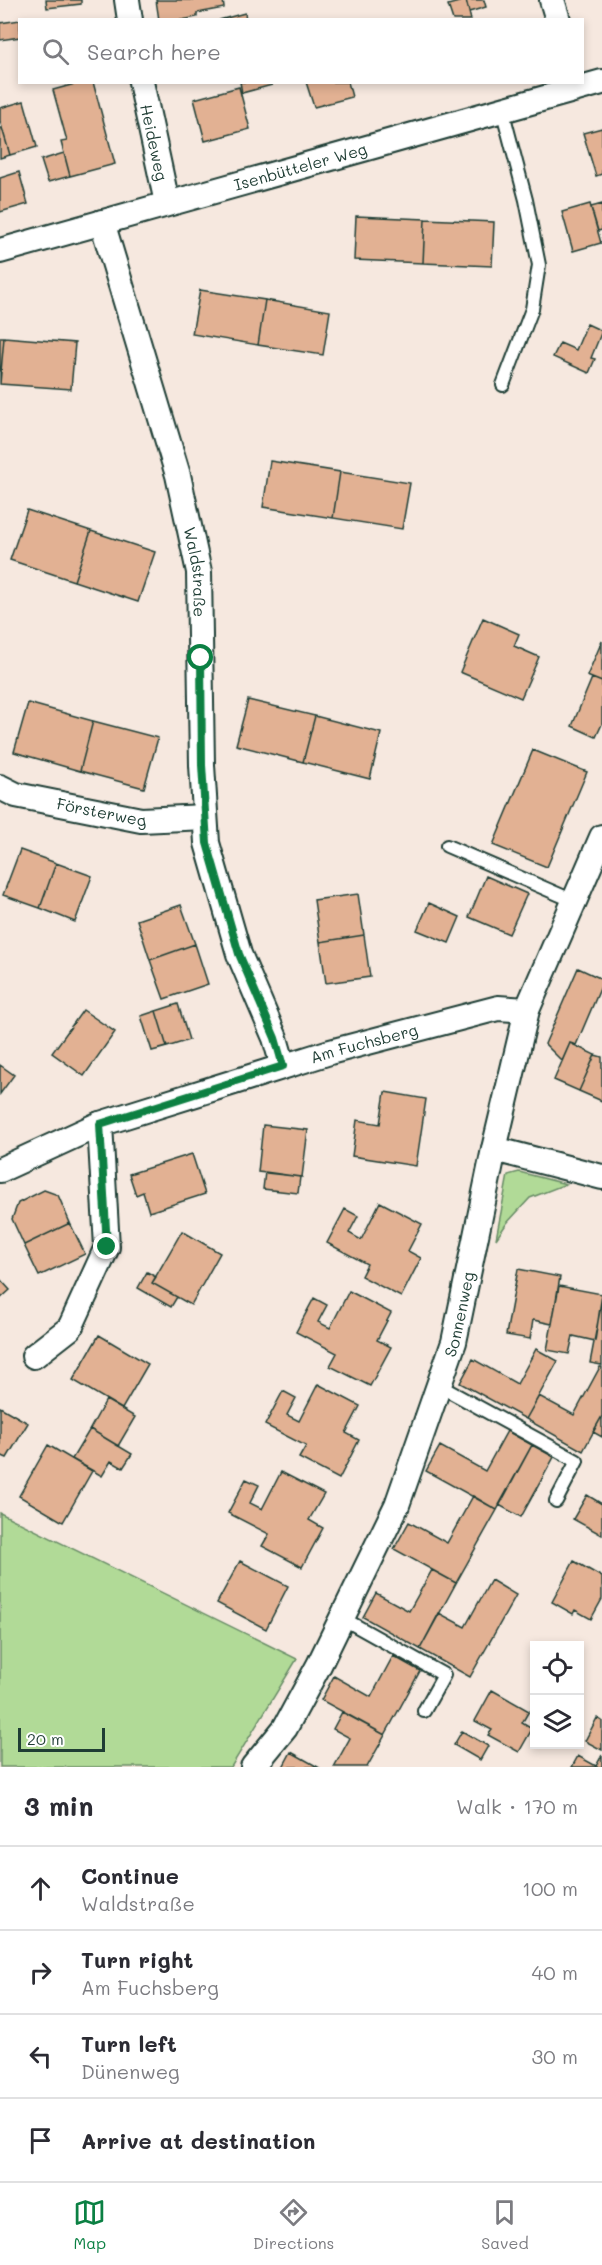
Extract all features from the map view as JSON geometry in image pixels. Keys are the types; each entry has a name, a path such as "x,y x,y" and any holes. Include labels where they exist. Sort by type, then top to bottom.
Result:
{"street":[{"path":"127,0 130,18"},
{"path":"552,0 557,18"},
{"name":"Isenbütteler Weg","path":"0,251 502,109 578,85 602,82"},
{"name":"Heideweg","path":"141,84 167,203"},
{"name":"Waldstraße","path":"102,222 178,475 199,572 202,765 207,843 239,954 275,1038 283,1066"},
{"name":"Försterweg","path":"0,787 16,795 141,820 205,817"},
{"name":"Sonnenweg","path":"253,1767 285,1728 397,1505 454,1342 494,1149 527,1010 602,837"},
{"name":"Am Fuchsberg","path":"0,1170 100,1124 283,1066 498,1008 527,1010"},
{"path":"34,1356 70,1328 107,1247 100,1124"},
{"path":"494,1149 602,1177"}],"lane":[{"path":"502,109 526,200 539,265 532,309 503,385"},
{"path":"447,846 574,901"},
{"path":"438,1384 577,1461 556,1501"},
{"path":"342,1618 444,1675 424,1711"}],"green space":[{"path":"519,1172 566,1184 530,1198 496,1239 508,1175"},
{"path":"0,1513 297,1659 231,1767 0,1767"}],"building":[{"path":"46,0 81,0 81,4 47,8"},
{"path":"156,0 223,0 224,8 197,13 197,17 159,18"},
{"path":"466,0 484,0 486,7 469,12"},
{"path":"466,0 470,18 452,18 448,5"},
{"path":"245,13 246,18 226,18"},
{"path":"18,20 18,37 0,40 0,23"},
{"path":"75,84 94,84 115,164 70,176 61,142 67,141 53,90"},
{"path":"240,84 272,85 242,93"},
{"path":"307,84 349,84 352,97 314,107"},
{"path":"239,87 250,129 205,141 194,99"},
{"path":"24,101 37,147 10,155 0,121 0,108"},
{"path":"2,128 10,155 0,158 0,129"},
{"path":"602,128 602,174 596,176 583,133"},
{"path":"64,153 70,176 48,182 41,160"},
{"path":"19,172 28,204 0,212 0,178"},
{"path":"590,204 601,243 573,251 562,212"},
{"path":"602,204 602,230 598,231 591,207"},
{"path":"356,216 425,219 423,263 354,260"},
{"path":"425,219 494,222 492,266 423,263"},
{"path":"200,290 265,300 258,345 192,334"},
{"path":"265,300 330,311 323,355 258,345"},
{"path":"587,324 602,331 591,358 595,359 589,373 553,357 560,343 576,350"},
{"path":"0,337 4,337 0,384"},
{"path":"4,337 75,343 71,389 0,384"},
{"path":"270,461 340,472 333,518 263,507"},
{"path":"340,472 410,483 402,529 333,518"},
{"path":"27,510 91,531 74,581 10,560"},
{"path":"91,531 155,552 138,602 74,581"},
{"path":"483,618 519,634 514,646 539,657 521,698 460,672"},
{"path":"602,641 602,682 587,676"},
{"path":"592,678 602,682 602,724 596,737 572,726"},
{"path":"248,700 315,716 303,762 236,745"},
{"path":"28,703 93,721 80,771 14,752"},
{"path":"315,716 381,733 370,779 303,762"},
{"path":"93,721 158,738 144,788 80,771"},
{"path":"533,750 587,772 547,867 493,845"},
{"path":"20,850 56,863 40,908 3,895"},
{"path":"56,863 92,876 75,922 40,908"},
{"path":"486,876 527,894 509,934 469,917"},
{"path":"358,894 364,935 320,942 314,900"},
{"path":"429,903 460,917 449,943 417,930"},
{"path":"181,905 195,944 150,960 137,920"},
{"path":"364,935 370,977 326,983 320,942"},
{"path":"195,944 208,984 164,999 150,960"},
{"path":"578,968 602,979 602,984 576,1045 570,1043 562,1061 545,1044"},
{"path":"178,1004 189,1040 167,1047 156,1011"},
{"path":"83,1010 115,1032 84,1076 52,1053"},
{"path":"156,1011 167,1047 152,1051 141,1016"},
{"path":"570,1043 595,1055 579,1091 554,1080"},
{"path":"595,1055 602,1057 602,1101 579,1091"},
{"path":"0,1065 14,1075 0,1094"},
{"path":"385,1092 426,1099 416,1166 352,1156 357,1120 380,1124"},
{"path":"263,1125 308,1130 302,1177 258,1172"},
{"path":"192,1154 205,1194 149,1212 143,1192 136,1195 129,1174"},
{"path":"265,1172 300,1177 298,1193 263,1189"},
{"path":"44,1190 58,1195 70,1223 24,1245 12,1219 18,1203"},
{"path":"380,1202 422,1224 408,1251 421,1258 401,1297 361,1276 367,1264 327,1243 345,1209 358,1216 349,1233 361,1240"},
{"path":"70,1223 85,1254 39,1276 24,1245"},
{"path":"182,1231 220,1253 191,1305 152,1283"},
{"path":"518,1269 560,1277 552,1324 533,1320 530,1339 506,1335"},
{"path":"147,1272 156,1277 152,1283 177,1297 171,1307 138,1288"},
{"path":"0,1279 10,1290 0,1299"},
{"path":"559,1286 602,1294 595,1341 573,1336 569,1354 547,1350"},
{"path":"349,1291 391,1313 377,1340 391,1347 370,1386 330,1366 337,1353 296,1332 314,1298 327,1305 318,1322 330,1328"},
{"path":"602,1300 602,1365 590,1363"},
{"path":"99,1335 148,1364 122,1409 73,1380"},
{"path":"536,1349 558,1361 526,1419 460,1383 473,1359 517,1384"},
{"path":"602,1367 602,1416 583,1451 526,1419 539,1396 574,1415"},
{"path":"318,1384 360,1406 346,1433 359,1440 339,1479 299,1458 306,1446 265,1425 283,1391 296,1398 287,1415 299,1421"},
{"path":"106,1400 135,1417 118,1446 90,1429"},
{"path":"0,1407 28,1423 7,1458 0,1455"},
{"path":"602,1416 602,1437 593,1432"},
{"path":"90,1429 132,1454 123,1468 111,1461 102,1476 72,1459"},
{"path":"507,1431 532,1445 497,1510 426,1471 440,1446 485,1471"},
{"path":"48,1445 92,1471 63,1522 19,1496"},
{"path":"532,1445 554,1457 521,1517 499,1505"},
{"path":"281,1472 324,1494 309,1520 323,1528 302,1567 262,1546 269,1534 228,1513 246,1479 259,1485 250,1503 262,1509"},
{"path":"587,1495 602,1504 602,1535 573,1519"},
{"path":"473,1496 497,1510 456,1583 394,1549 409,1522 447,1543"},
{"path":"240,1561 288,1586 266,1629 217,1603"},
{"path":"574,1561 602,1577 602,1599 591,1619 575,1610 573,1614 552,1602"},
{"path":"432,1570 456,1583 420,1649 363,1617 376,1593 409,1611"},
{"path":"491,1580 516,1595 470,1677 420,1649 439,1613 465,1627"},
{"path":"393,1656 420,1671 385,1735 321,1700 334,1676 371,1697"},
{"path":"492,1690 529,1711 522,1723 530,1728 530,1733 519,1752 488,1735 492,1730 475,1721"},
{"path":"342,1712 385,1735 367,1767 334,1767 350,1738 333,1729"},
{"path":"597,1718 602,1721 602,1750 585,1741"},
{"path":"462,1731 488,1746 480,1760 454,1745"},
{"path":"291,1752 318,1767 283,1767"},
{"path":"602,1755 602,1767 572,1767 578,1756 596,1766"}],"route":[{"path":"107,1247 100,1124 283,1066 275,1038 239,954 207,843 202,765 201,658"}]}
